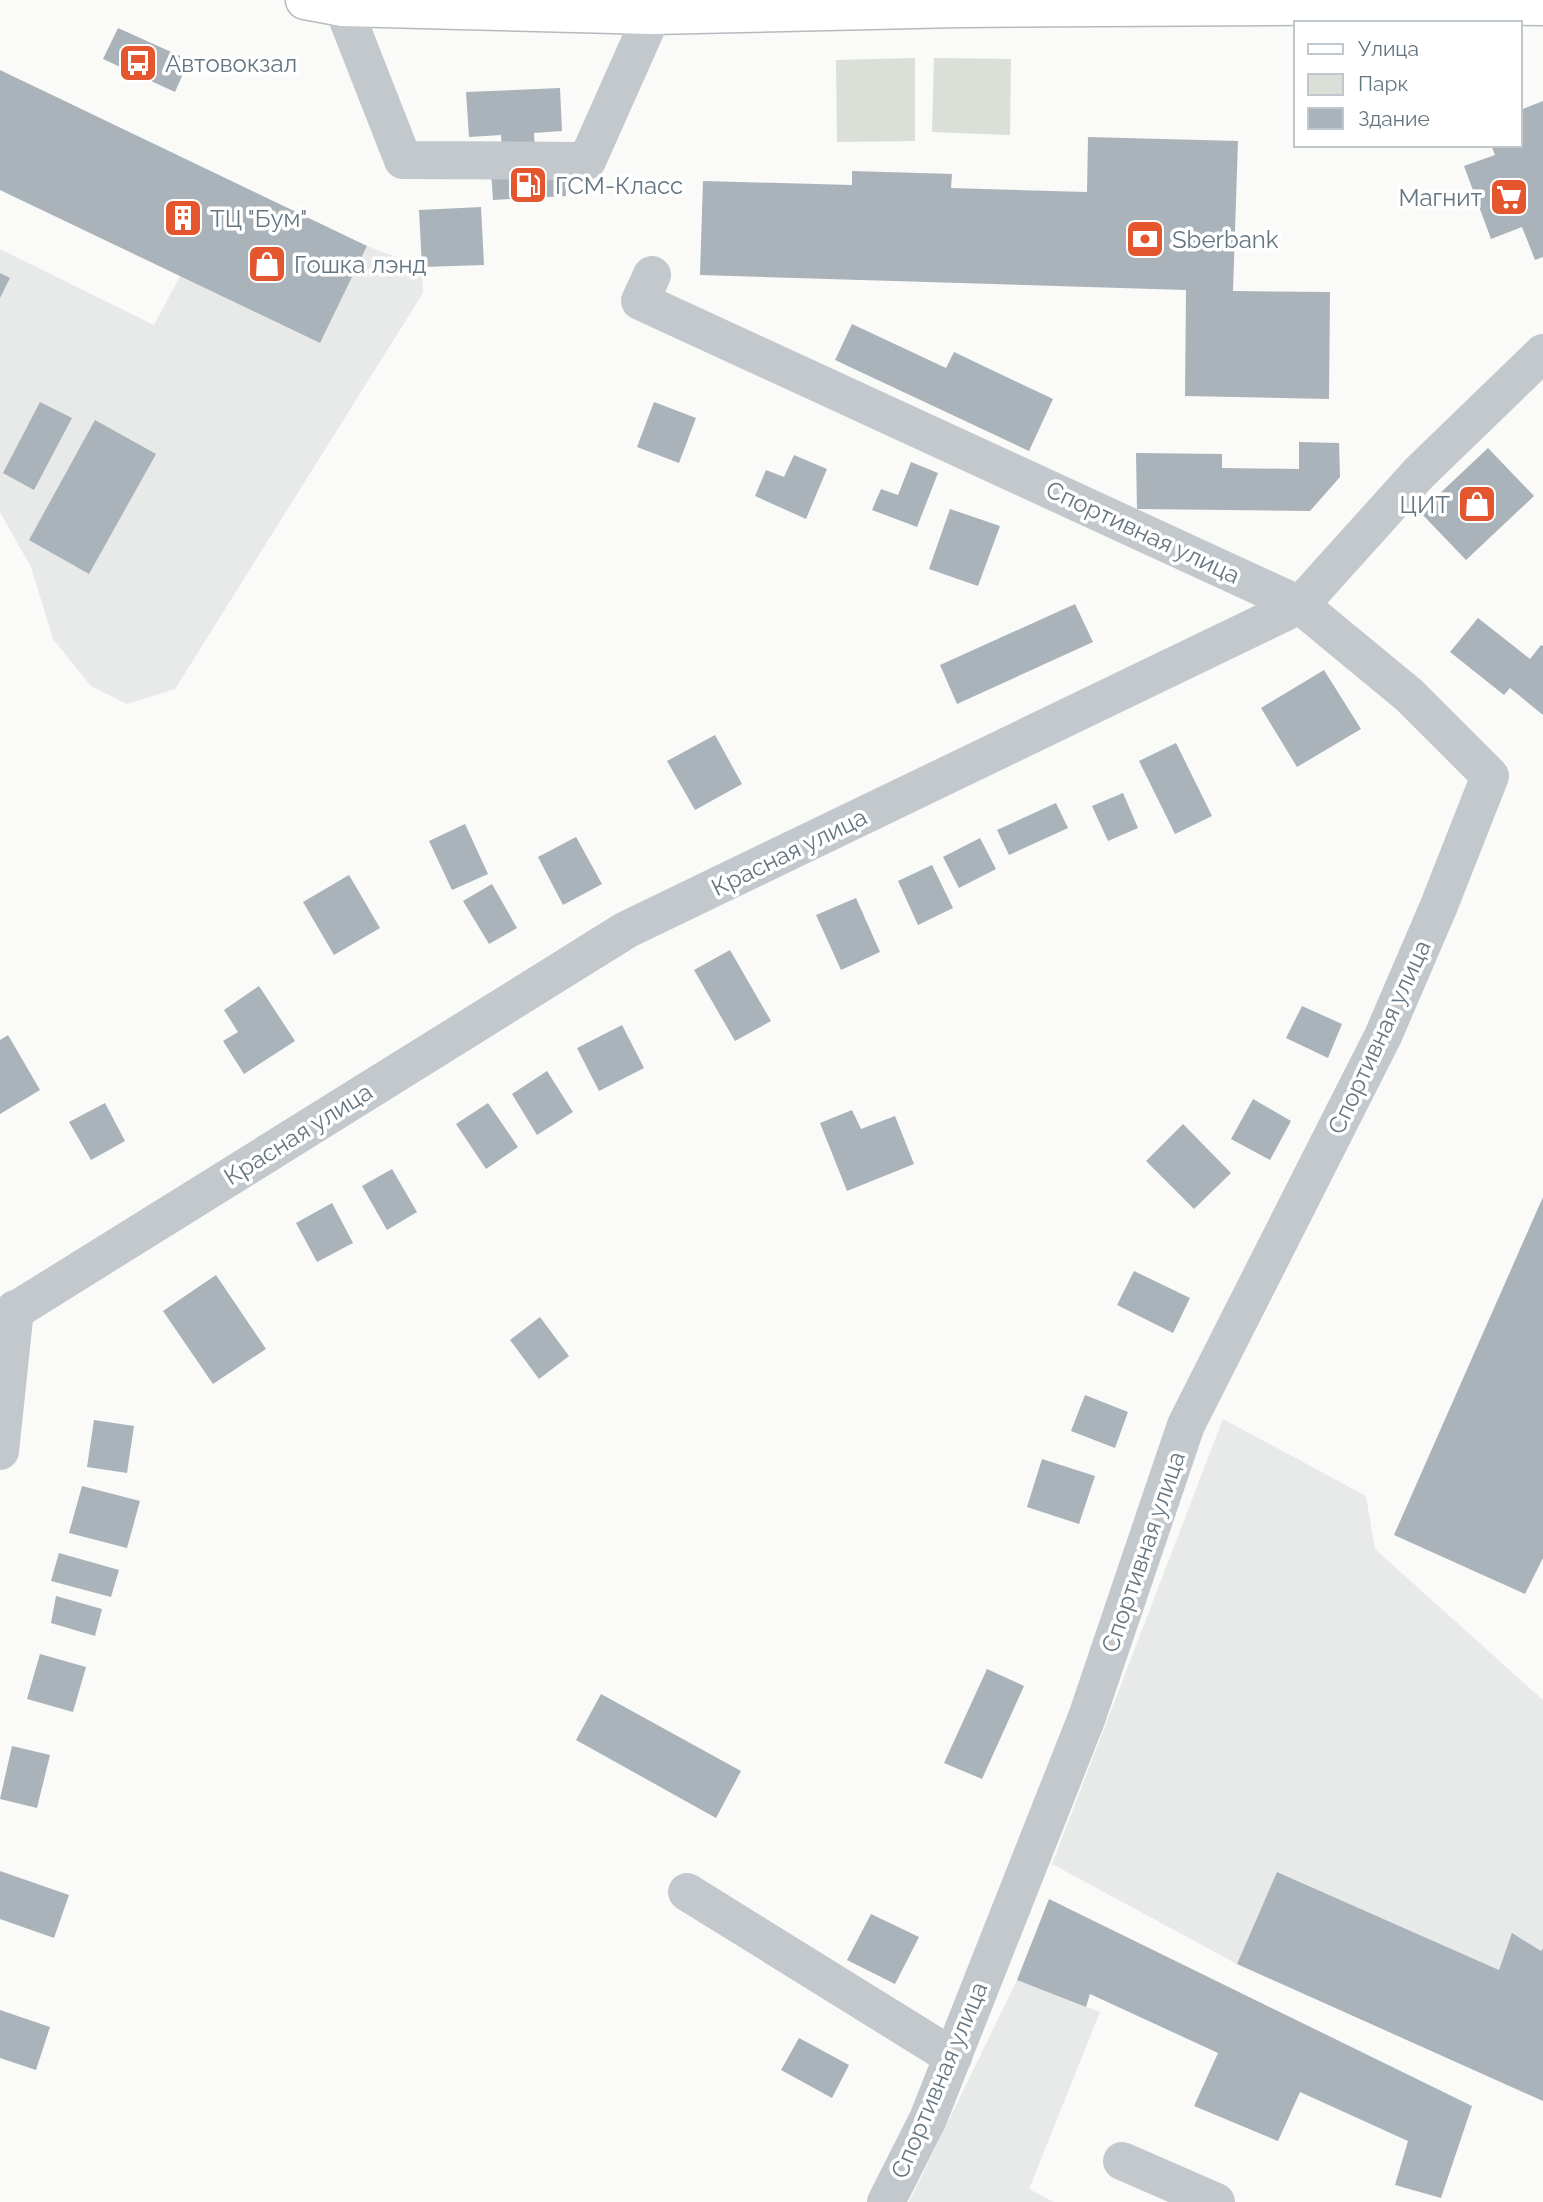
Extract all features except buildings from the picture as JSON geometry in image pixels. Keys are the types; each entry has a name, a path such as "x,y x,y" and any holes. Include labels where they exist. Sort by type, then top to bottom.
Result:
{"main road":[{"path":"306,0 343,7 652,15 1410,2 1543,6"}],"street":[{"path":"343,7 403,160 587,160 652,15"},
{"name":"Спортивная улица","path":"646,288 1053,478 1300,605 1409,695 1490,776 1438,908 1383,1036 1186,1425 1087,1717 928,2119 886,2202"},
{"name":"Красная улица","path":"5,1309 626,930 1300,605 1419,473 1543,353"},
{"path":"0,1451 5,1309"},
{"path":"687,1892 953,2057"},
{"path":"1122,2161 1216,2202"}],"shaded area":[{"path":"367,246 422,267 423,293 175,689 127,704 91,686 53,639 31,567 0,512 0,249 154,325 180,276 319,343"},
{"path":"1223,1419 1366,1496 1375,1549 1543,1700 1541,1951 1513,1934 1499,1970 1277,1872 1237,1964 1052,1864"},
{"path":"1017,1980 1100,2012 1029,2189 1054,2202 909,2202"}],"green space":[{"path":"915,58 915,141 837,142 836,60"},
{"path":"934,58 1011,59 1010,135 932,132"}],"place":[{"name":"Автовокзал","path":"138,63"},
{"name":"ГСМ-Класс","path":"528,185"},
{"name":"Магнит","path":"1509,197"},
{"name":"ТЦ \"Бум\"","path":"183,218"},
{"name":"Sberbank","path":"1145,239"},
{"name":"Гошка лэнд","path":"267,264"},
{"name":"ЦИТ","path":"1477,504"}]}
